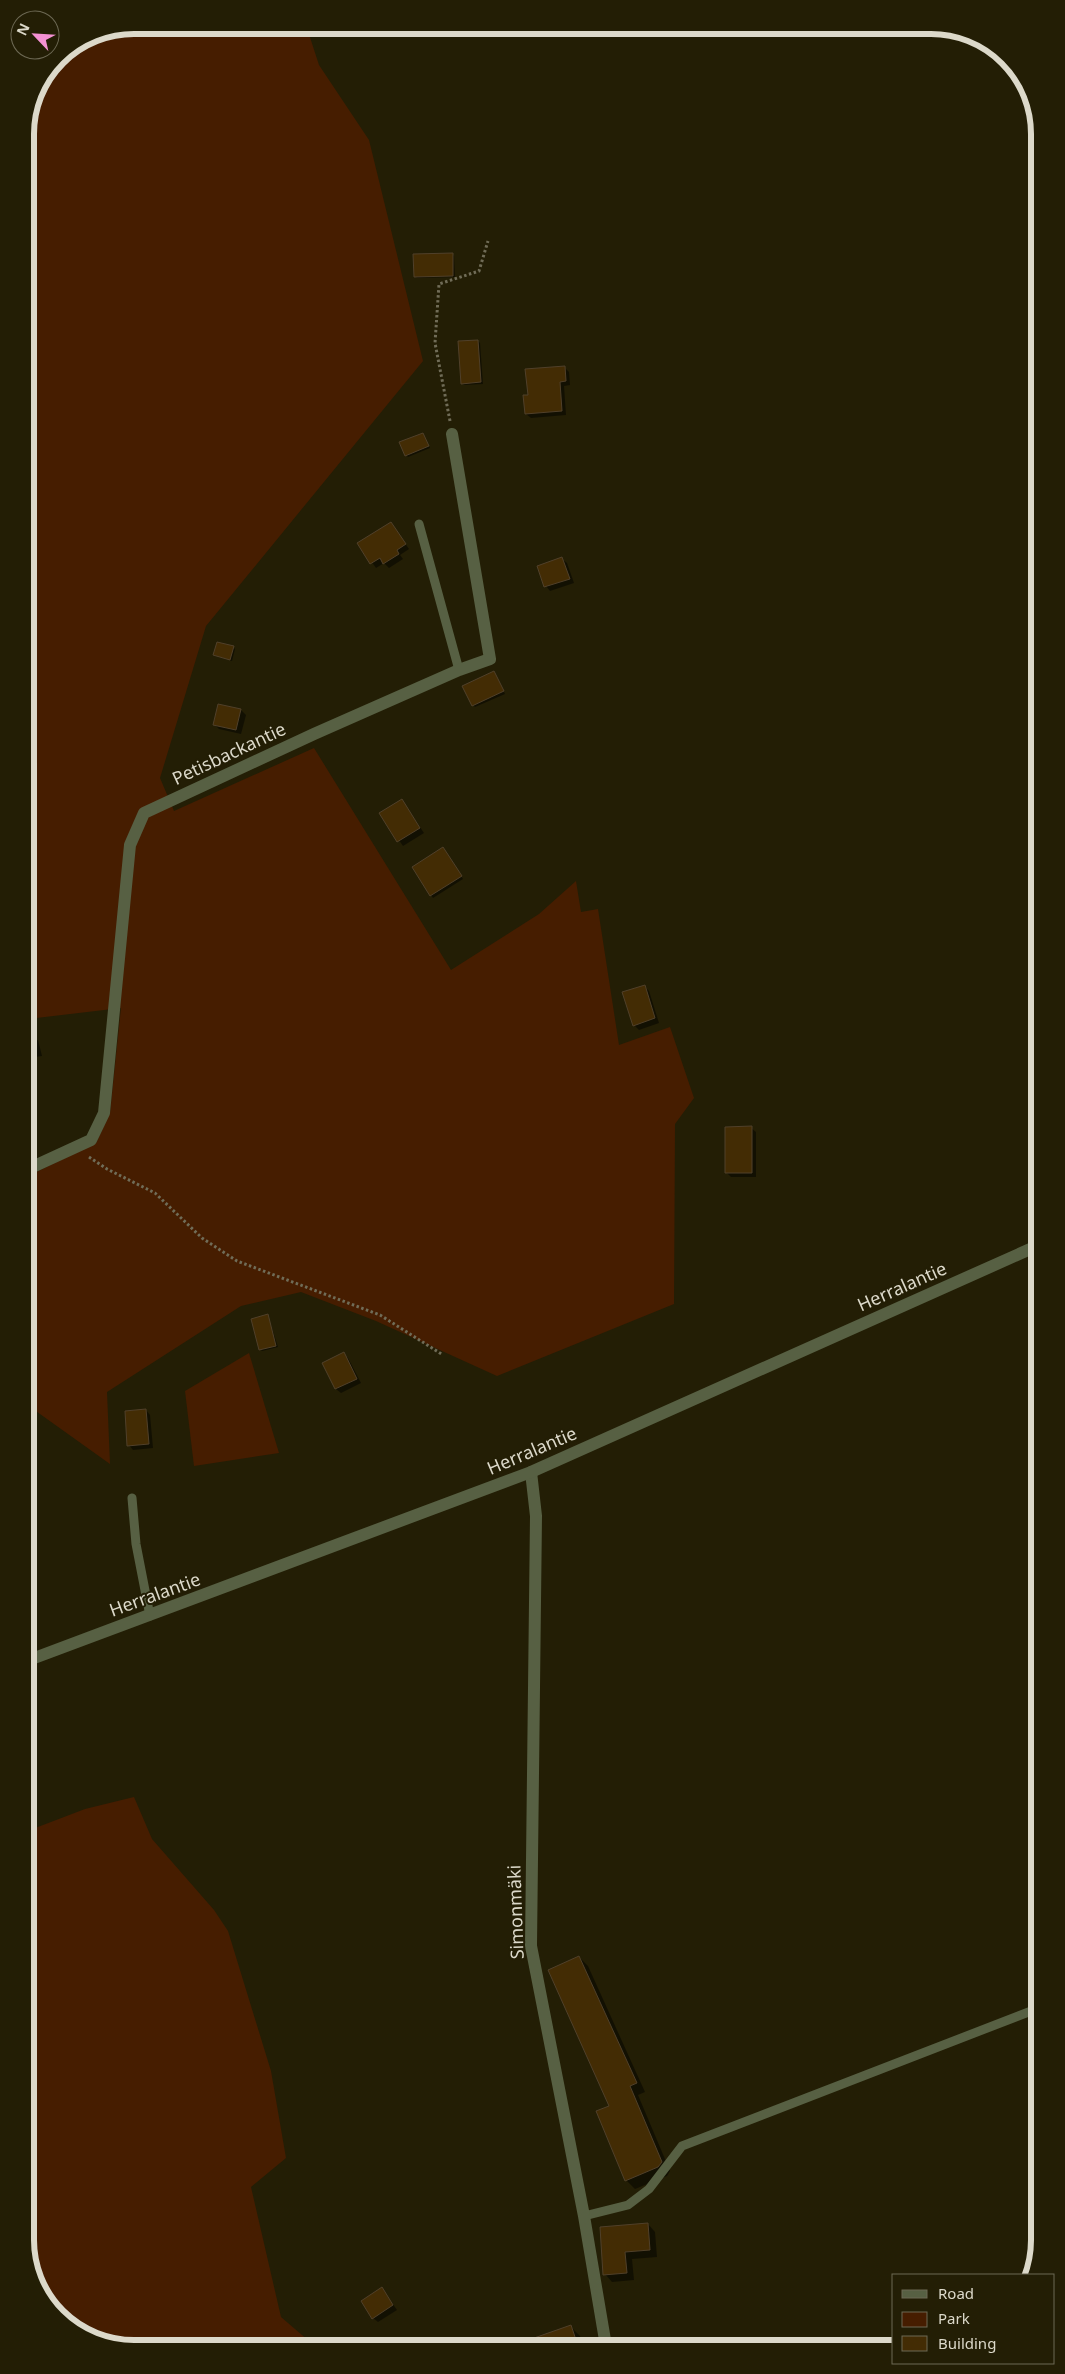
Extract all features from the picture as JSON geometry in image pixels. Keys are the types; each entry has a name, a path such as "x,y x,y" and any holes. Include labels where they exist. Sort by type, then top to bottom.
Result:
{"street":[{"name":"Petisbackantie","path":"34,1166 91,1140 104,1113 130,846 144,813 459,670 490,658 452,434"},
{"name":"Herralantie","path":"34,1658 531,1472 1031,1249"},
{"name":"Simonmäki","path":"531,1472 536,1516 531,1946 584,2216 605,2340"}],"lane":[{"path":"419,524 459,670"},
{"path":"132,1498 136,1544 150,1616"},
{"path":"584,2216 628,2205 649,2189 682,2146 1031,2011"}],"path":[{"path":"452,434 435,343 439,284 479,271 488,241"},
{"path":"74,1148 106,1169 155,1193 202,1238 238,1260 380,1315 443,1355"}],"green space":[{"path":"134,34 309,34 319,65 369,140 423,361 206,626 160,778 174,811 314,748 451,970 539,914 576,881 581,912 598,909 619,1045 670,1027 694,1098 675,1124 674,1304 497,1376 376,1321 301,1292 241,1306 107,1392 110,1464 34,1410 34,1173 96,1143 110,1113 121,1008 34,1018 34,127 37,108 47,84 63,63 84,47 108,37"},
{"path":"249,1353 279,1453 194,1466 185,1391"},
{"path":"134,1797 152,1839 214,1910 228,1931 271,2071 286,2158 251,2187 281,2317 308,2340 127,2340 114,2338 89,2330 73,2320 54,2301 44,2285 36,2260 34,2240 34,1828 85,1809"}],"building":[{"path":"453,253 453,276 414,277 413,254"},
{"path":"478,340 481,382 461,384 458,341"},
{"path":"565,366 566,381 560,382 562,411 525,414 523,395 528,395 525,369"},
{"path":"423,433 429,446 405,456 399,442"},
{"path":"391,522 406,544 397,550 399,554 383,564 380,558 370,564 357,543"},
{"path":"562,557 570,579 544,587 537,566"},
{"path":"217,642 234,646 230,660 213,655"},
{"path":"494,671 504,691 472,706 462,686"},
{"path":"218,704 241,709 236,730 213,725"},
{"path":"402,799 420,828 397,842 379,813"},
{"path":"443,847 462,876 430,896 412,867"},
{"path":"645,985 655,1018 633,1026 622,992"},
{"path":"752,1126 752,1173 725,1173 725,1127"},
{"path":"268,1314 276,1346 259,1350 251,1319"},
{"path":"344,1352 357,1379 335,1389 322,1363"},
{"path":"146,1409 149,1444 127,1446 125,1411"},
{"path":"579,1956 637,2083 630,2086 662,2162 658,2167 625,2181 596,2111 609,2106 548,1970"},
{"path":"648,2223 650,2250 625,2252 627,2273 603,2275 600,2227"},
{"path":"382,2287 393,2305 372,2319 361,2301"},
{"path":"571,2325 576,2340 528,2340"}]}
